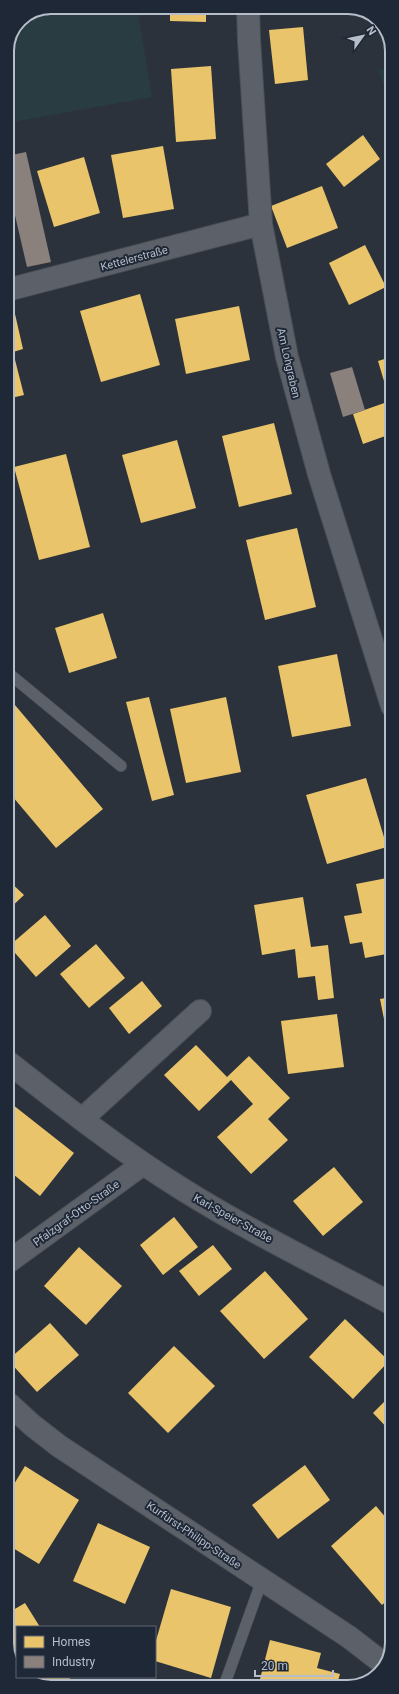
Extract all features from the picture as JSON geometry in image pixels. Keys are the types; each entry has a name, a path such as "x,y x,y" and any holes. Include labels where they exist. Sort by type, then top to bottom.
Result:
{"street":[{"name":"Am Lohgraben","path":"248,14 261,224 287,358 300,409 385,683"},
{"name":"Kettelerstraße","path":"14,288 261,224"},
{"path":"82,1119 200,1011"},
{"name":"Karl-Speier-Straße","path":"14,1067 143,1164 229,1218 385,1300"},
{"name":"Pfalzgraf-Otto-Straße","path":"14,1258 143,1164"},
{"name":"Kurfürst-Philipp-Straße","path":"14,1408 59,1446 349,1637 380,1661"}],"lane":[{"path":"14,678 121,766"},
{"path":"226,1680 262,1580"}],"green space":[{"path":"51,14 138,14 152,97 14,122 14,51 20,30 30,20"},
{"path":"385,68 385,90 379,70"}],"building: Homes":[{"path":"170,14 206,14 206,22 170,21"},
{"path":"303,27 308,80 275,84 269,30"},
{"path":"211,66 216,139 176,142 171,69"},
{"path":"363,135 380,159 344,187 326,164"},
{"path":"163,146 174,209 123,218 111,155"},
{"path":"84,157 100,213 54,227 37,171"},
{"path":"322,186 338,228 287,248 271,206"},
{"path":"365,245 385,287 349,305 329,263"},
{"path":"140,294 160,365 101,382 80,311"},
{"path":"239,306 250,360 186,374 175,319"},
{"path":"14,314 23,349 14,352"},
{"path":"14,356 24,395 14,397"},
{"path":"385,359 385,384 378,361"},
{"path":"385,403 385,436 363,444 353,414"},
{"path":"274,423 292,494 239,507 222,436"},
{"path":"177,440 196,508 141,523 122,455"},
{"path":"66,454 90,547 39,560 14,467"},
{"path":"297,528 316,607 265,620 246,540"},
{"path":"103,613 117,658 69,673 55,628"},
{"path":"337,654 351,726 292,737 278,666"},
{"path":"149,697 174,795 152,801 126,702"},
{"path":"226,697 241,772 186,783 170,709"},
{"path":"14,704 103,809 56,848 14,798"},
{"path":"366,778 385,840 385,848 327,864 306,795"},
{"path":"385,878 385,954 365,958 362,942 350,944 344,916 362,913 356,884"},
{"path":"14,886 24,895 14,904"},
{"path":"303,897 311,947 328,945 334,998 318,1000 315,976 298,978 295,949 262,955 254,905"},
{"path":"45,915 71,946 36,977 14,952 14,942"},
{"path":"96,944 125,978 89,1008 60,974"},
{"path":"142,981 162,1006 129,1034 109,1008"},
{"path":"385,998 385,1024 380,999"},
{"path":"337,1014 344,1067 288,1074 281,1021"},
{"path":"196,1045 227,1077 249,1056 290,1098 268,1119 288,1140 251,1174 217,1137 253,1104 231,1080 199,1111 164,1075"},
{"path":"14,1106 74,1153 40,1196 14,1175"},
{"path":"334,1167 363,1202 323,1236 293,1201"},
{"path":"174,1217 198,1247 163,1275 140,1245"},
{"path":"213,1245 232,1269 199,1296 179,1271"},
{"path":"79,1247 122,1286 86,1325 44,1286"},
{"path":"265,1271 308,1319 264,1359 220,1311"},
{"path":"345,1319 385,1357 385,1365 353,1399 309,1357"},
{"path":"50,1323 79,1355 37,1392 14,1367 14,1355"},
{"path":"174,1346 215,1386 168,1433 128,1393"},
{"path":"385,1401 385,1426 373,1413"},
{"path":"305,1465 330,1500 278,1539 252,1505"},
{"path":"25,1466 79,1500 39,1564 14,1549 14,1484"},
{"path":"376,1506 385,1517 385,1602 382,1605 331,1546"},
{"path":"98,1523 150,1547 125,1604 73,1581"},
{"path":"171,1589 231,1607 211,1678 156,1661 156,1641"},
{"path":"25,1603 39,1626 16,1626 16,1654 14,1643 14,1609"},
{"path":"270,1640 321,1653 317,1668 340,1674 338,1680 260,1680"},
{"path":"40,1678 70,1678 71,1680 49,1680"}],"building: Industry":[{"path":"26,152 51,262 27,267 14,211 14,155"},
{"path":"352,367 365,410 343,417 330,373"}]}
